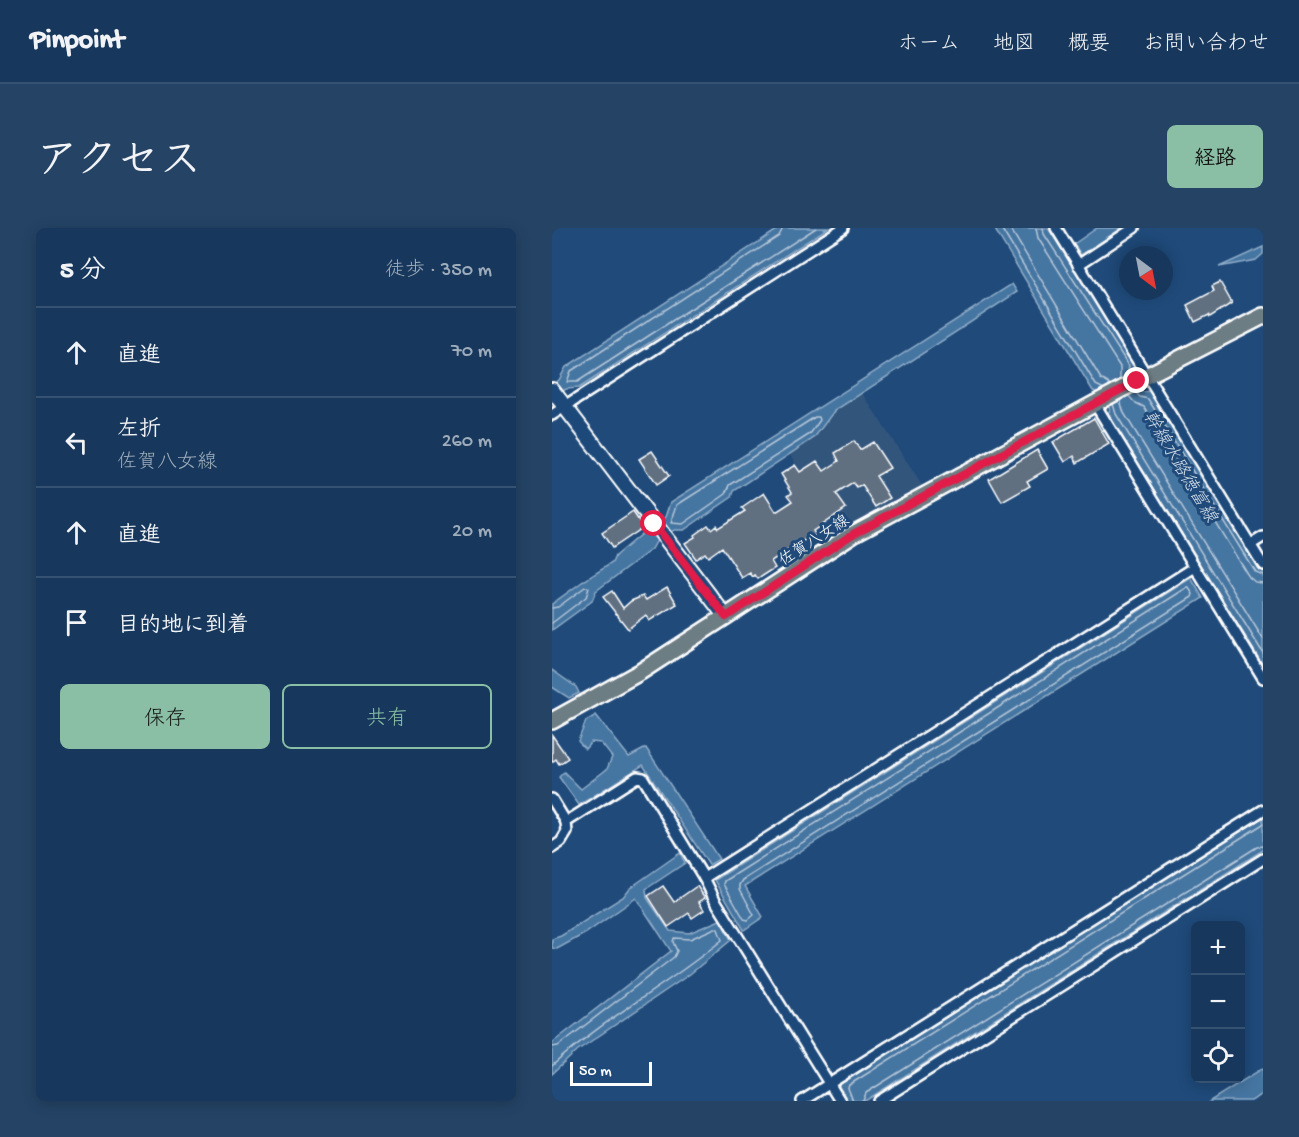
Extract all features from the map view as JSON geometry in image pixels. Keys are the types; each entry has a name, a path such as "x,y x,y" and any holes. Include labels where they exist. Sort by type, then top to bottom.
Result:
{"main road":[{"path":"1142,378 1263,316"},
{"name":"佐賀八女線","path":"552,721 640,672 853,534 1142,378"}],"street":[{"path":"552,415 559,399 843,228"},
{"path":"1056,228 1142,378 1263,565"},
{"path":"1078,265 1134,228"},
{"path":"559,399 726,617"},
{"path":"1098,402 1263,678"},
{"path":"1250,545 1263,537"},
{"path":"704,878 1195,567"},
{"path":"566,822 637,777 643,778 715,900 838,1098"},
{"path":"552,799 566,822 567,832 561,842 552,848"},
{"path":"802,1101 1263,810"},
{"path":"879,1101 1263,859"}],"shaded area":[{"path":"859,388 923,487 837,531 781,440"}],"water":[{"path":"780,228 828,228 579,388 566,389 552,398 552,385 559,380 566,367"},
{"name":"幹線水路徳富線","path":"994,228 1048,228 1136,367 1132,376 1142,392 1150,391 1263,573 1263,665 1108,414 1110,409 1100,393 1093,391"},
{"path":"1097,228 1122,228 1081,255 1074,244"},
{"path":"1263,247 1263,254 1256,260 1219,267"},
{"path":"1012,284 1017,292 834,411 814,438 734,491 732,497 684,530 674,530 656,542 652,549 596,591 592,601 552,630 552,604 612,563 615,556 646,530 666,517 671,502"},
{"path":"1191,578 1203,598 745,886 763,917 744,930 715,880"},
{"path":"552,670 576,687 579,693 569,698 552,687"},
{"path":"596,715 629,757 646,748 719,859 709,865 643,765 579,805 559,777 564,772 581,789 607,769 612,757 601,743 591,742 585,749 578,741 586,721"},
{"path":"1263,817 1263,850 865,1101 848,1101 838,1085"},
{"path":"680,853 685,863 646,889 647,898 670,931 689,933 720,920 731,940 690,974 578,1050 552,1074 552,1043 671,951 636,898 586,933 557,949 552,948 552,939 561,936 623,897 630,888"},
{"path":"1263,1068 1263,1094 1251,1101 1210,1101 1239,1083 1245,1083 1245,1079"}],"building":[{"path":"1220,282 1232,303 1210,317 1209,315 1195,322 1187,305 1214,291 1212,286"},
{"path":"1094,418 1109,444 1077,463 1074,456 1065,462 1053,442"},
{"path":"854,441 860,450 873,442 890,468 876,476 890,498 876,507 862,485 857,488 853,483 836,494 846,508 813,531 816,535 771,561 775,568 758,579 750,573 742,578 722,547 708,557 705,553 696,559 685,543 708,525 711,529 716,525 718,528 745,511 742,508 764,493 776,512 793,501 788,495 792,492 781,474 795,465 800,472 817,461 824,471 839,461 835,453"},
{"path":"1037,450 1048,469 1027,481 1030,486 1002,502 989,479"},
{"path":"652,451 669,476 656,485 639,459"},
{"path":"633,512 643,527 612,548 602,533"},
{"path":"667,587 677,604 649,621 646,615 628,629 603,597 612,591 623,608 631,601 643,596 646,600"},
{"path":"552,735 568,758 559,764 556,759 552,762"},
{"path":"663,886 674,902 697,886 705,898 699,902 704,910 692,918 689,913 668,927 648,896"}],"route":[{"path":"654,524 726,617 853,534 1137,381"}]}
